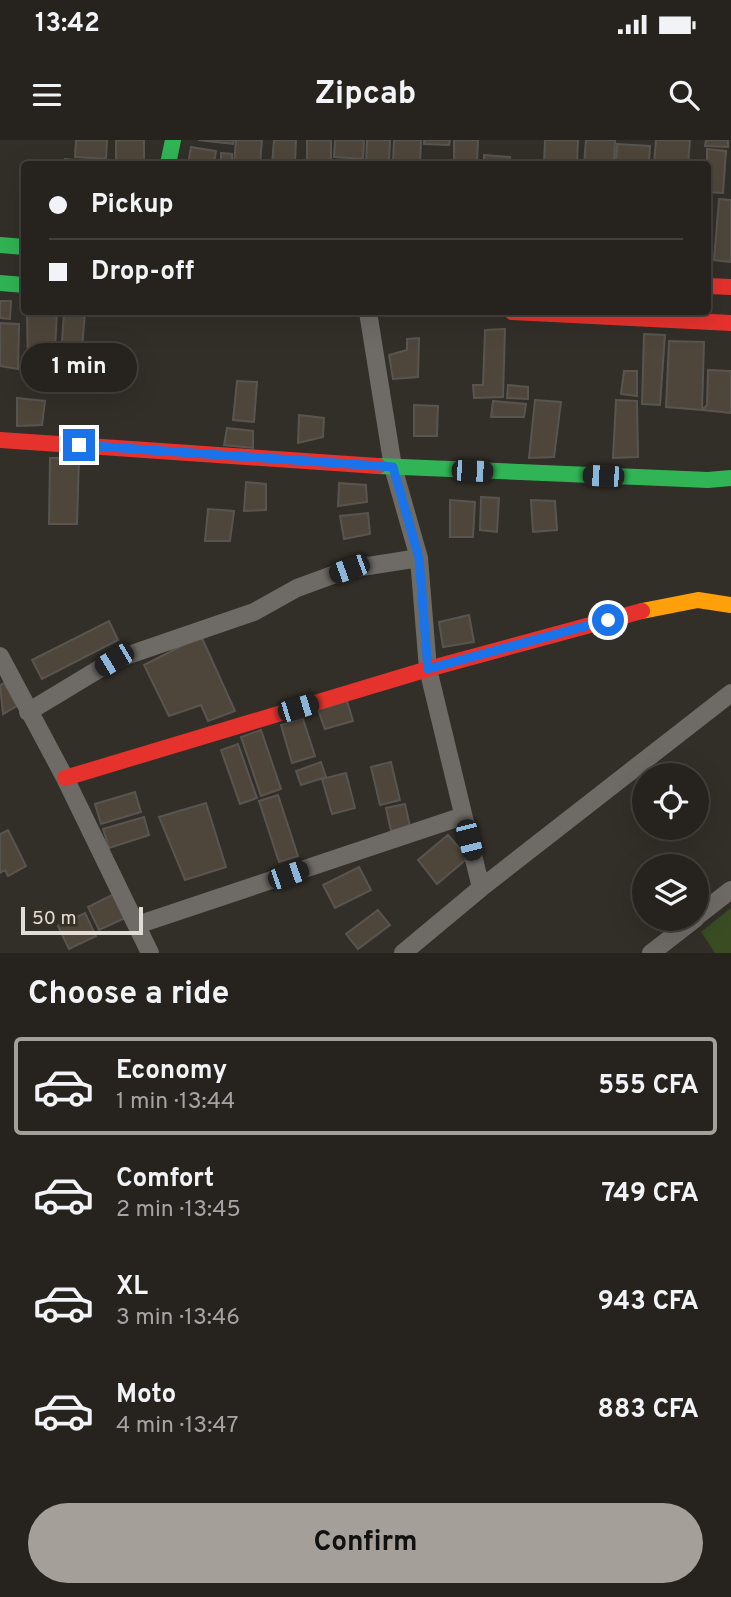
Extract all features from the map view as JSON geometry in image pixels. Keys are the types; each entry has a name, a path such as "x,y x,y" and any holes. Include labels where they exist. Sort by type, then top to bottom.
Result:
{"main road":[{"path":"169,161 173,140"},
{"path":"0,246 21,247"},
{"path":"0,284 21,285"},
{"path":"711,286 731,287"},
{"path":"572,315 731,323"},
{"path":"0,440 393,467 708,480 731,478"},
{"path":"65,778 428,669 660,606 698,600 731,604"}],"street":[{"path":"368,315 393,467 419,558 428,669 481,888"},
{"path":"28,712 114,660 254,612 297,588 349,569 419,558"},
{"path":"0,656 65,778 150,953"},
{"path":"403,953 424,946 481,888 731,693"},
{"path":"137,925 463,816"},
{"path":"709,908 731,890"},
{"path":"650,953 679,931"}],"green space":[{"path":"731,908 731,953 715,953 701,932 709,931 709,926"}],"building":[{"path":"76,140 107,140 106,159 75,157"},
{"path":"116,140 144,140 144,161 116,161"},
{"path":"198,140 234,140 233,144"},
{"path":"236,140 262,140 260,161 234,161"},
{"path":"274,140 296,140 295,161 272,161"},
{"path":"307,140 331,140 331,161 307,161"},
{"path":"335,140 364,140 363,159 334,157"},
{"path":"367,140 390,140 389,161 366,161"},
{"path":"394,140 421,140 420,161 393,161"},
{"path":"424,140 450,140 449,145 424,144"},
{"path":"454,140 478,140 477,161 454,161"},
{"path":"545,140 578,140 577,161 544,161"},
{"path":"586,140 615,140 614,161 584,161"},
{"path":"656,140 690,140 688,161 654,161"},
{"path":"706,140 728,140 728,147 705,146"},
{"path":"617,144 650,146 649,161 616,161"},
{"path":"191,147 216,151 214,161 189,161"},
{"path":"707,149 726,151 723,193 711,192 711,161 707,161"},
{"path":"221,153 232,154 232,161 221,161"},
{"path":"484,155 510,157 509,161 484,161"},
{"path":"719,199 731,200 731,262 714,260"},
{"path":"0,301 11,301 10,319 0,318"},
{"path":"27,315 57,315 54,369 28,367"},
{"path":"64,315 85,315 80,373 60,371"},
{"path":"0,323 19,324 18,369 0,366"},
{"path":"505,329 503,397 474,398 473,385 483,385 485,330"},
{"path":"644,334 665,335 660,405 642,404"},
{"path":"419,338 418,377 393,379 389,355 407,350 407,339"},
{"path":"669,341 704,342 702,410 666,407"},
{"path":"708,370 731,371 731,413 702,410 707,405"},
{"path":"624,371 637,371 637,396 621,394"},
{"path":"237,381 257,382 254,422 233,420"},
{"path":"508,385 528,387 528,399 507,398"},
{"path":"17,398 45,401 42,425 17,426"},
{"path":"535,400 561,402 554,457 529,458"},
{"path":"616,400 637,401 638,457 613,458"},
{"path":"493,401 526,404 524,417 491,417"},
{"path":"414,405 438,406 437,436 414,436"},
{"path":"299,415 324,418 323,437 298,443"},
{"path":"227,428 253,431 253,448 224,445"},
{"path":"50,458 79,458 77,524 49,524"},
{"path":"246,482 266,484 266,510 244,511"},
{"path":"339,483 366,485 367,502 338,506"},
{"path":"481,497 499,498 497,532 480,530"},
{"path":"450,500 475,502 473,537 450,537"},
{"path":"531,500 555,501 557,530 533,532"},
{"path":"208,509 234,511 230,541 205,541"},
{"path":"368,513 370,534 344,539 340,516"},
{"path":"469,615 474,642 443,647 439,622"},
{"path":"109,621 118,640 42,679 32,660"},
{"path":"201,636 235,711 208,721 201,705 169,716 144,665"},
{"path":"4,683 17,706 3,714 0,685"},
{"path":"347,701 353,721 325,729 318,710"},
{"path":"303,719 315,756 292,763 281,725"},
{"path":"261,730 281,789 261,796 241,737"},
{"path":"238,744 257,798 240,804 221,750"},
{"path":"321,762 326,777 301,785 296,771"},
{"path":"391,762 400,800 380,805 371,767"},
{"path":"346,773 355,808 332,814 322,779"},
{"path":"135,792 141,812 101,824 95,804"},
{"path":"278,795 298,856 279,862 259,801"},
{"path":"206,803 226,867 185,880 159,817"},
{"path":"405,804 410,827 391,831 386,808"},
{"path":"144,817 149,835 109,848 103,829"},
{"path":"8,830 26,866 8,876 5,870 0,873 0,834"},
{"path":"448,835 468,858 437,884 418,860"},
{"path":"359,867 371,890 335,908 323,885"},
{"path":"114,894 125,918 99,930 88,907"},
{"path":"378,910 390,925 358,949 346,934"},
{"path":"85,913 96,936 69,949 58,926"}],"traffic: fast":[{"path":"169,161 173,140"},
{"path":"0,245 21,247"},
{"path":"0,283 21,285"},
{"path":"378,466 708,480 731,478"}],"traffic: slow":[{"path":"642,611 698,600 731,605"}],"traffic: jam":[{"path":"711,286 731,287"},
{"path":"572,315 731,323"},
{"path":"0,440 378,466"},
{"path":"65,778 428,669 642,611"}],"route":[{"path":"79,445 393,467 419,558 428,669 608,620"}]}
